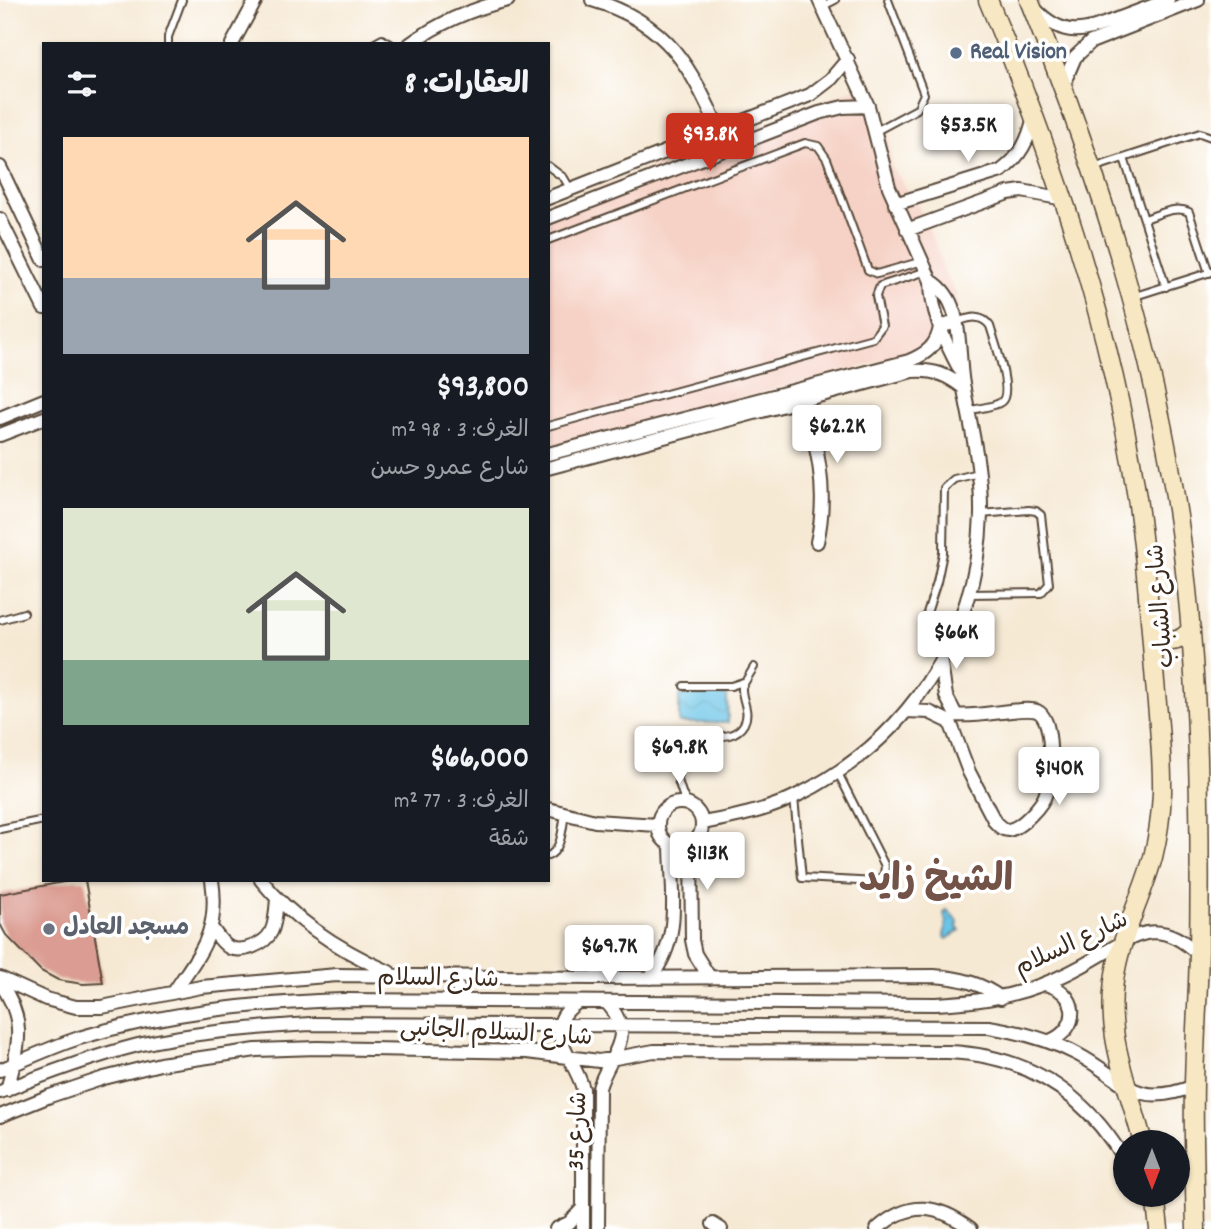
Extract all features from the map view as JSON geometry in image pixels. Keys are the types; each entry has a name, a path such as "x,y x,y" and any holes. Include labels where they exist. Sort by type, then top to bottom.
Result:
{"street":[{"path":"233,42 256,0"},
{"path":"413,42 430,29 458,15 508,0"},
{"path":"592,0 627,12 648,24 664,38 691,71 728,148"},
{"name":"شارع الشباب","path":"988,0 1034,113 1095,300 1126,431 1146,565 1162,793 1153,859 1116,965 1112,1016 1119,1067 1139,1130"},
{"path":"1030,3 1050,22 1086,31 1168,0"},
{"path":"1065,89 1066,78 1075,57 1091,42 1198,0"},
{"path":"703,823 764,809 794,798 838,773 872,747 906,711 941,664 968,594 979,541 979,473 961,371 956,322 947,298 927,271 895,204 868,106 826,2"},
{"name":"شارع الشباب","path":"1030,3 1065,89 1130,298 1167,449 1181,538 1191,629 1197,729 1199,955 1194,1086 1196,1229"},
{"path":"550,198 810,95 831,79 848,59"},
{"path":"552,216 831,109 868,106"},
{"path":"895,204 1001,171 1015,161 1024,146 1034,113"},
{"path":"0,167 42,256"},
{"path":"907,230 1008,192 1038,193 1064,199"},
{"path":"0,219 42,304"},
{"path":"927,271 940,327 961,371"},
{"path":"940,327 956,322"},
{"path":"802,395 921,356 938,338 940,327"},
{"path":"550,454 601,446 802,395 912,372 926,370 951,378 964,388"},
{"path":"802,395 823,482 822,519 817,542"},
{"path":"0,418 42,402"},
{"path":"0,435 42,419"},
{"path":"550,467 601,446"},
{"path":"1151,632 1164,641 1172,642 1180,640 1191,629"},
{"path":"906,711 929,712 953,719 1029,709 1038,712 1049,727 1046,796 1041,805 1010,830 1001,829 995,822 969,772 953,719 946,696 941,664"},
{"path":"679,803 687,804 700,815 703,823 702,832 691,845 681,848 671,846 659,834 657,825 664,810 679,803"},
{"path":"550,810 626,824 657,825"},
{"path":"691,845 691,926 695,954 710,978"},
{"path":"650,978 667,954 673,926 671,846"},
{"path":"174,1016 172,993 195,964 205,946 211,926 214,911 212,882"},
{"path":"263,882 277,898 323,935 370,964 396,975"},
{"path":"211,926 217,937 231,948 246,948 260,943 271,932 277,898"},
{"path":"673,926 691,926"},
{"name":"شارع السلام","path":"0,1070 55,1047 108,1030 174,1016 301,1001 946,1003 1001,998 1044,984 1085,965 1123,940 1139,934 1164,934 1187,943 1199,955"},
{"path":"0,978 46,999 76,1007 102,1007 172,993 270,979 337,975 650,978 934,976 970,981 988,988 1001,998"},
{"path":"450,976 466,1001"},
{"path":"0,983 10,998 19,1029 13,1064 3,1091"},
{"path":"1044,984 1063,992 1072,1010 1067,1030 1050,1041"},
{"path":"559,1026 566,1012 578,1002"},
{"path":"606,1002 618,1017 621,1027"},
{"name":"شارع السلام","path":"3,1091 99,1056 139,1045 223,1031 310,1024 989,1027 1050,1041 1078,1054 1128,1089 1144,1094 1161,1095 1194,1086"},
{"name":"شارع 35","path":"559,1026 561,1044 571,1059 583,1089 583,1229"},
{"name":"شارع 35","path":"598,1229 599,1088 620,1044 621,1027"},
{"path":"948,1027 948,1052"},
{"name":"شارع السلام الجانبى","path":"0,1116 114,1075 205,1056 256,1051 317,1048 527,1052 592,1061 654,1051 948,1052 995,1057 1049,1080 1073,1097 1113,1140"},
{"path":"556,1229 569,1223 583,1208"},
{"path":"877,1229 901,1212 927,1208 952,1215 971,1229"}],"lane":[{"path":"168,42 167,37 182,0"},
{"path":"876,131 917,108 924,94 888,0"},
{"path":"1091,168 1200,133 1211,137"},
{"path":"550,239 805,143 818,146 827,159 869,270 877,274 927,271"},
{"path":"1124,158 1166,287"},
{"path":"550,168 564,178 571,190"},
{"path":"1130,298 1210,272 1188,212 1175,209 1144,219"},
{"path":"550,425 873,338 882,326 876,296 880,286 927,271"},
{"path":"956,322 974,317 986,321 990,326 1006,383 1005,397 1001,402 968,411"},
{"path":"953,635 932,626 926,616 943,553 944,488 954,479 979,473"},
{"path":"968,594 1041,593 1049,584 1041,515 1029,510 981,514"},
{"path":"0,620 24,613"},
{"path":"687,804 679,787 677,754 681,746 695,737 724,737 733,735 741,728 746,721 747,712 742,696 743,682 754,667"},
{"path":"684,686 725,686 743,682"},
{"path":"725,686 742,696"},
{"path":"658,737 681,746"},
{"path":"794,798 802,878 877,882 884,874 885,866 838,773"},
{"path":"550,855 556,852 558,847 565,814"},
{"path":"0,830 42,820"}],"shaded area":[{"path":"868,83 885,118 890,136 891,165 921,211 944,271 957,296 958,309 930,318 932,334 914,353 550,447 550,207"}],"water":[{"path":"679,695 727,695 728,723 679,723"},
{"path":"947,910 958,921 957,928 960,930 947,939 944,936 944,913"}],"building":[{"name":"مسجد العادل","path":"63,882 85,882 103,983 83,984 58,980 41,971 6,935 0,924 0,894"}],"place":[{"name":"Real Vision","path":"956,53"},
{"name":"مسجد العادل","path":"49,929"}],"district":[{"name":"الشيخ زايد","path":"936,882"}]}
